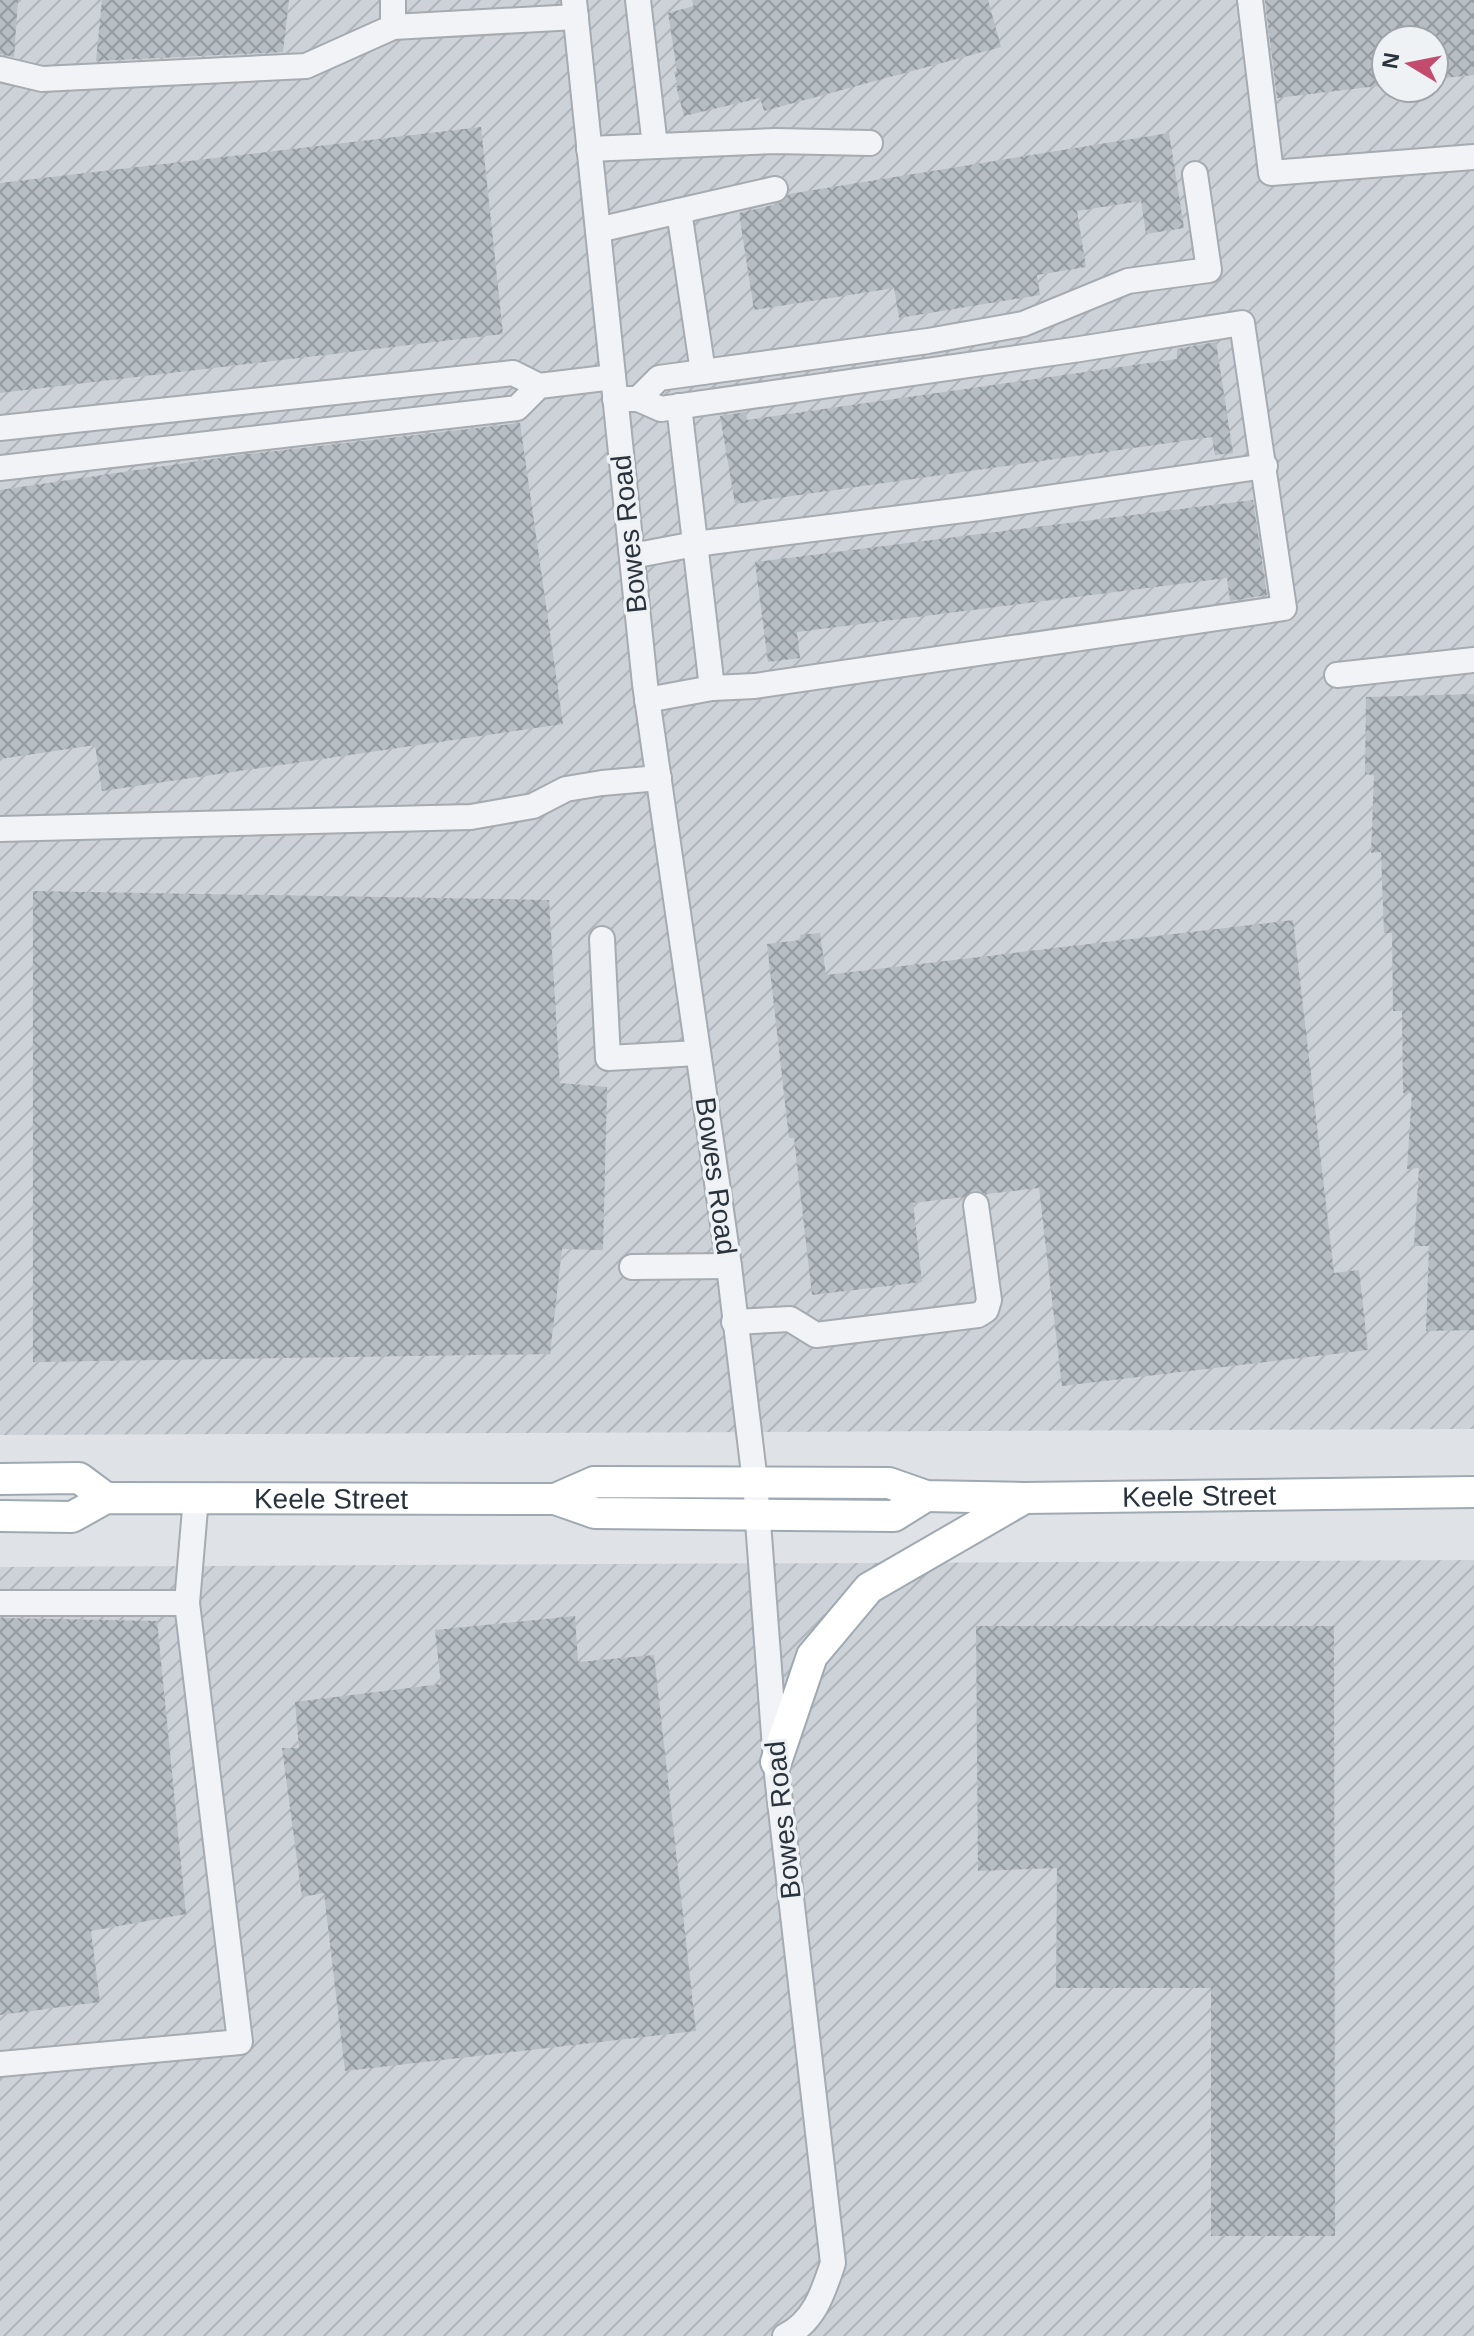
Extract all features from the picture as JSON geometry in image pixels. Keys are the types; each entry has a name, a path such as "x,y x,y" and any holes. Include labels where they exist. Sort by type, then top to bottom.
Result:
{"main road":[{"path":"0,1479 79,1478 106,1498"},
{"name":"Keele Street","path":"555,1499 594,1482 889,1483 926,1496 1024,1498 1474,1492"},
{"name":"Keele Street","path":"0,1516 72,1517 106,1498 196,1497 555,1499 595,1513 894,1516 926,1496"},
{"path":"776,1762 812,1656 869,1588 1024,1498"}],"street":[{"path":"393,0 393,27"},
{"path":"638,0 655,146"},
{"path":"1250,0 1271,173 1474,157"},
{"path":"0,69 42,79 306,66 393,27 575,8"},
{"name":"Bowes Road","path":"575,8 598,230 622,392 632,556 647,700 729,1266 755,1482 776,1762 833,2263 811,2315 800,2329 785,2336"},
{"path":"589,149 775,141 870,143"},
{"path":"622,392 659,378 928,341 1023,324 1128,281 1209,270 1195,174"},
{"path":"598,230 775,189"},
{"path":"679,211 703,372"},
{"path":"0,428 513,373 539,386 622,392 661,409 1242,323 1284,608 787,682 712,688 647,700"},
{"path":"0,468 517,408 539,386"},
{"path":"679,406 712,688"},
{"path":"632,556 695,544 979,508 1265,466"},
{"path":"1337,675 1474,660"},
{"path":"0,829 471,817 533,806 566,789 659,778"},
{"path":"602,939 608,1058 698,1053"},
{"path":"734,1322 790,1319 816,1335 978,1315 986,1310 989,1300 976,1205"},
{"path":"632,1267 729,1266"},
{"path":"0,2064 240,2042 187,1603 196,1497"},
{"path":"0,1603 187,1603"}],"shaded area":[{"path":"0,0 1474,0 1474,1429 0,1435"},
{"path":"1474,1560 1474,2336 0,2336 0,1567"}],"building":[{"path":"0,0 18,0 14,57 0,54"},
{"path":"102,0 289,0 283,52 96,61"},
{"path":"692,0 988,0 1001,47 764,111 760,98 684,116 676,86 674,72 677,71 668,13 694,6"},
{"path":"1265,0 1474,0 1474,75 1450,77 1450,24 1370,24 1370,87 1277,98"},
{"path":"481,127 503,334 0,393 0,183"},
{"path":"1169,133 1184,228 1146,234 1141,201 1077,211 1086,267 1037,275 1040,295 899,318 894,288 754,310 739,213 778,204 789,194"},
{"path":"1216,342 1233,453 1215,455 1212,437 735,504 720,416 746,412 747,420 1177,359 1177,349"},
{"path":"520,423 563,724 102,791 95,745 0,759 0,490 240,455"},
{"path":"1253,500 1267,595 1230,601 1227,578 797,632 800,658 768,662 755,562"},
{"path":"1474,694 1474,1330 1426,1331 1429,1246 1414,1246 1419,1168 1407,1169 1412,1093 1403,1093 1402,1011 1393,1011 1392,933 1384,933 1381,852 1371,853 1374,775 1365,774 1366,697"},
{"path":"33,891 549,900 560,1083 607,1087 603,1250 562,1249 550,1354 33,1362"},
{"path":"1293,920 1334,1273 1359,1270 1368,1350 1062,1386 1039,1188 986,1194 975,1190 964,1197 913,1203 922,1282 812,1295 794,1138 789,1138 767,944 801,940 800,935 820,933 826,975"},
{"path":"575,1616 578,1662 654,1655 696,2031 345,2071 324,1893 302,1897 282,1748 299,1748 295,1702 441,1684 435,1630"},
{"path":"0,1618 157,1621 186,1914 91,1931 100,2002 0,2015"},
{"path":"976,1626 1334,1626 1335,2236 1211,2236 1211,1988 1056,1988 1057,1868 978,1871"}]}
